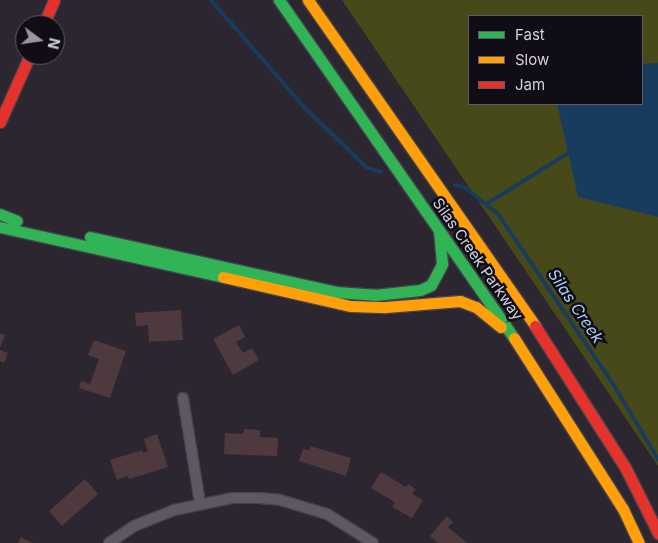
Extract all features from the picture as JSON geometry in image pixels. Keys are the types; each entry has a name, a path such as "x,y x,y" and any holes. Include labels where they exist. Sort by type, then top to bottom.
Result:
{"main road":[{"path":"47,15 54,0"},
{"name":"Silas Creek Parkway","path":"280,0 514,338 623,509 639,543"},
{"name":"Silas Creek Parkway","path":"308,0 538,330 626,469 658,533"},
{"path":"0,122 26,65"},
{"path":"0,214 17,221"},
{"path":"0,218 336,292 366,295 420,290 431,285 442,264 438,227"},
{"path":"0,227 351,306 386,307 450,301 467,303 514,338"}],"street":[{"path":"183,398 200,503"},
{"path":"109,543 153,516 200,503 232,498 280,500 330,516 373,543"}],"shaded area":[{"path":"342,0 658,0 658,466"}],"water":[{"path":"658,63 658,217 578,197 557,105 643,105 643,64"}],"building":[{"path":"181,310 183,340 149,342 148,325 136,326 135,313"},
{"path":"239,325 245,337 236,342 243,353 252,348 259,360 233,375 213,339"},
{"path":"0,333 5,335 0,348"},
{"path":"94,340 126,351 110,398 79,388 81,381 90,384 99,359 88,355"},
{"path":"0,350 8,353 4,363 0,361"},
{"path":"244,429 260,430 260,437 278,438 277,456 224,454 225,433 243,434"},
{"path":"157,434 168,467 129,479 128,476 117,480 110,460 142,450 143,453 148,451 144,439"},
{"path":"310,446 351,458 346,476 299,461 303,449 309,450"},
{"path":"381,472 406,487 408,484 416,489 412,494 423,500 412,518 392,507 395,502 371,488"},
{"path":"85,479 98,494 62,526 49,511"},
{"path":"447,516 453,522 448,527 467,543 438,543 430,536"},
{"path":"21,537 33,543 18,543"}],"waterway":[{"name":"Silas Creek","path":"211,0 305,108 366,167 381,172"},
{"path":"488,203 570,152"},
{"name":"Silas Creek","path":"455,185 464,187 498,214 615,387 658,459"}],"traffic: fast":[{"path":"279,0 514,338"},
{"path":"0,214 17,221"},
{"path":"0,227 223,277"},
{"path":"90,237 336,292 375,295 420,290 431,285 442,264 439,231"}],"traffic: slow":[{"path":"308,0 535,326"},
{"path":"223,277 351,306 386,307 460,301 476,307 501,327"},
{"path":"514,338 623,509 639,543"}],"traffic: jam":[{"path":"47,15 54,0"},
{"path":"0,122 26,65"},
{"path":"535,326 626,469 658,533"}]}
